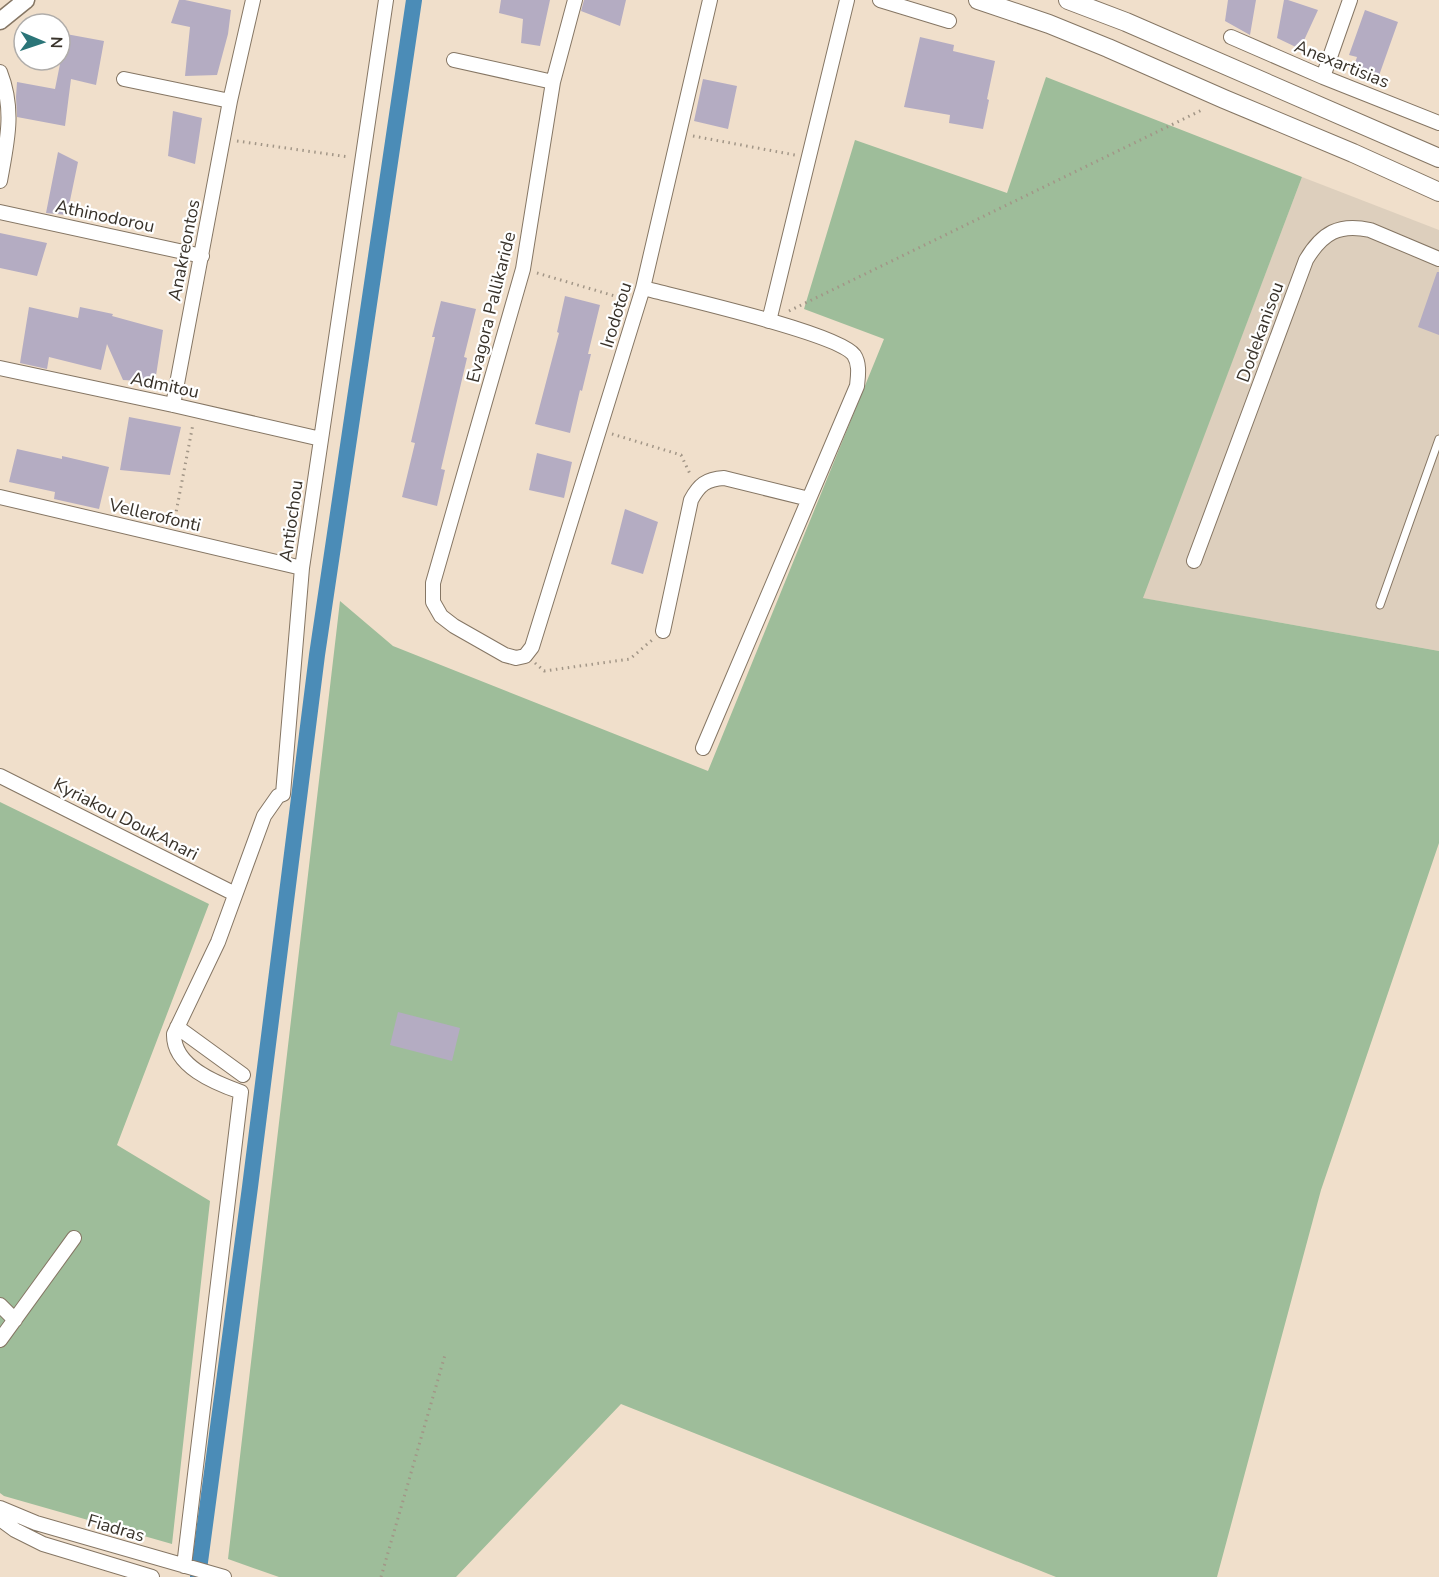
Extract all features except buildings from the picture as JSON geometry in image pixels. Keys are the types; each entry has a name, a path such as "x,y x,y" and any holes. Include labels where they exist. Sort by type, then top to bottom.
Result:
{"main road":[{"path":"978,0 1049,24 1439,192"},
{"path":"1068,0 1126,22 1439,158"}],"street":[{"path":"0,21 26,0"},
{"name":"Anakreontos","path":"173,405 230,101 253,0"},
{"name":"Antiochou","path":"177,1027 219,942 264,816 278,796 283,794 302,568 386,0"},
{"name":"Evagora Pallikaride","path":"525,656 516,658 505,655 454,626 441,615 433,602 433,583 523,269 553,82 575,0"},
{"name":"Irodotou","path":"525,656 536,635 643,288 710,0"},
{"path":"769,321 847,0"},
{"path":"880,0 949,21"},
{"path":"1323,77 1350,0"},
{"name":"Anexartisias","path":"1231,37 1323,77 1439,123"},
{"path":"454,60 553,82"},
{"path":"0,72 7,93 9,116 0,181"},
{"path":"124,79 230,101"},
{"name":"Athinodorou","path":"0,212 202,256"},
{"name":"Dodekanisou","path":"1194,561 1306,260 1316,244 1337,229 1358,227 1439,259"},
{"path":"643,288 828,339 847,348 855,356 858,366 857,386 703,748"},
{"name":"Admitou","path":"0,368 321,439"},
{"path":"663,631 691,500 698,488 706,482 724,478 809,499"},
{"name":"Vellerofonti","path":"0,497 302,568"},
{"name":"Kyriakou DoukAnari","path":"0,776 235,894"},
{"path":"188,1567 241,1092 215,1082 186,1062 176,1049 174,1042 177,1027 243,1075"},
{"path":"0,1340 74,1238"},
{"path":"0,1305 15,1320"},
{"name":"Fiadras","path":"0,1508 36,1523 220,1576"},
{"path":"0,1519 43,1545 152,1577"}],"lane":[{"path":"1380,604 1439,439"}],"path":[{"path":"769,321 1224,99"},
{"path":"679,133 809,158"},
{"path":"223,139 363,159"},
{"path":"523,269 638,303"},
{"path":"171,537 195,410"},
{"path":"599,430 681,455 698,488"},
{"path":"525,656 544,671 630,659 663,631"},
{"path":"381,1577 445,1354"}],"shaded area":[{"path":"1302,177 1439,230 1439,651 1142,598"}],"green space":[{"path":"1046,77 1302,177 1143,598 1439,651 1439,843 1321,1190 1217,1577 1056,1577 621,1404 456,1577 279,1577 228,1559 340,601 393,646 708,771 884,339 804,309 855,140 1007,193"},
{"path":"0,802 209,904 117,1145 210,1201 172,1544 0,1493"}],"waterway":[{"path":"198,1577 317,655 414,0"}]}
